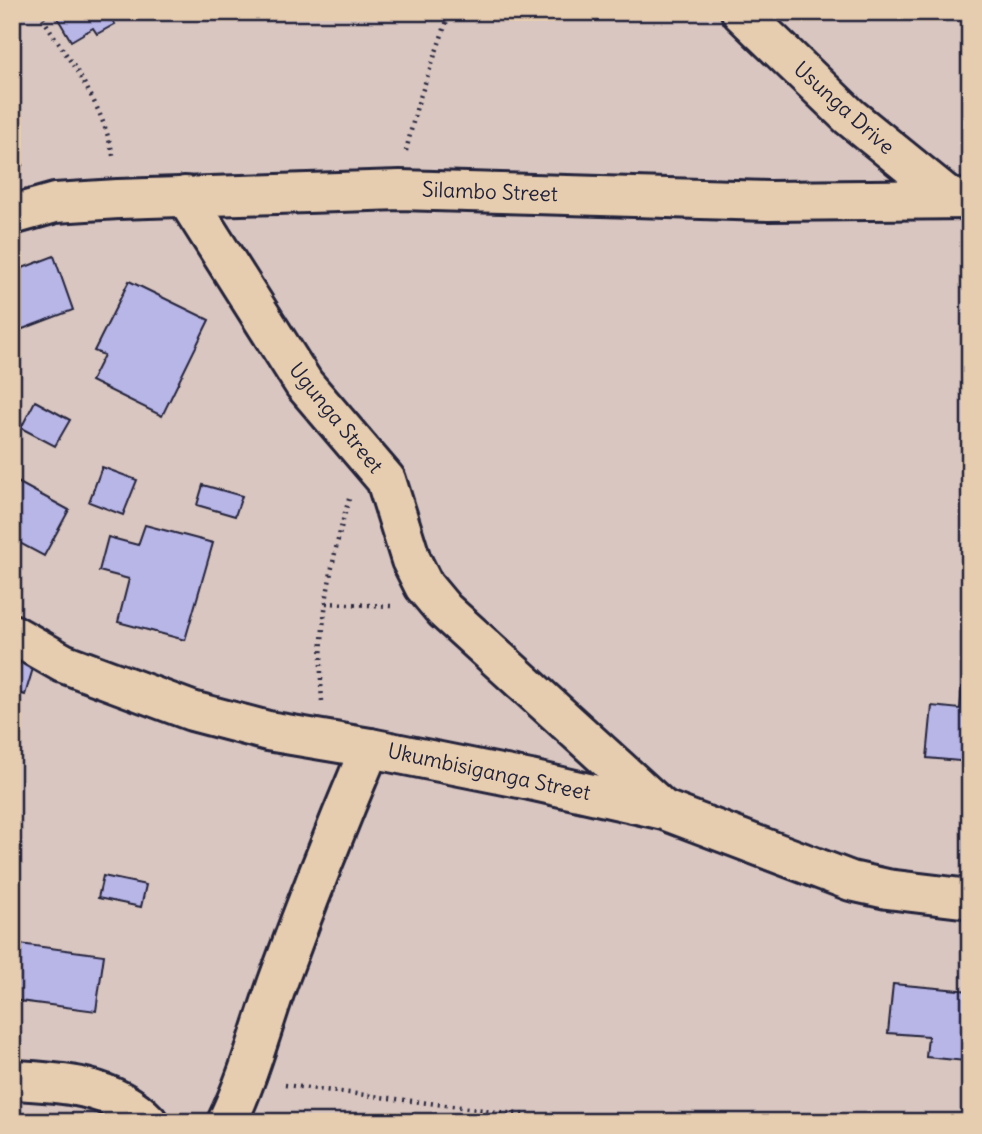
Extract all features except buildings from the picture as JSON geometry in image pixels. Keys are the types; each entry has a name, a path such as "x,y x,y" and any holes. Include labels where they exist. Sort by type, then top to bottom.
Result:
{"street":[{"name":"Usunga Drive","path":"741,12 850,117 960,199"},
{"name":"Silambo Street","path":"12,215 55,203 400,190 768,201 960,199"},
{"name":"Ugunga Street","path":"184,197 304,384 386,480 411,559 424,586 444,610 664,810"},
{"name":"Ukumbisiganga Street","path":"12,634 63,663 192,711 268,731 370,748 664,810 851,881 887,889 970,899"},
{"path":"227,1122 246,1081 280,978 334,832 370,748"},
{"path":"12,1080 54,1082 93,1089 127,1103 148,1122"}],"path":[{"path":"39,12 94,97 108,131 118,199"},
{"path":"400,190 416,106 450,12"},
{"path":"324,740 321,690 326,604 344,517 362,451"},
{"path":"326,604 444,610"},
{"path":"246,1081 556,1119"}]}
